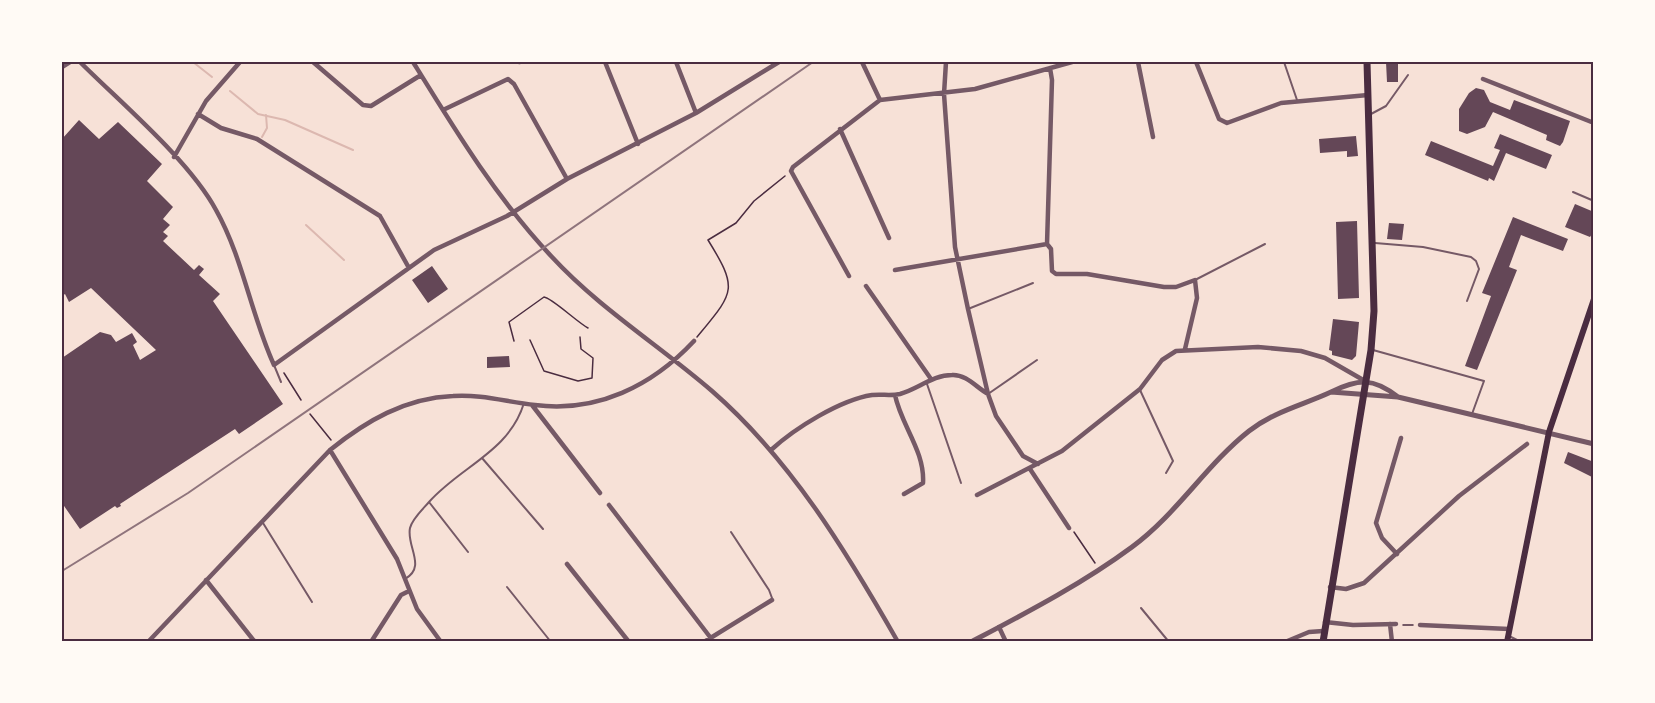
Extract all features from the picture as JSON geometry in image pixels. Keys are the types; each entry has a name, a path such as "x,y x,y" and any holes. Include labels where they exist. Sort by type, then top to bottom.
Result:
{"main road":[{"path":"1323,642 1324,622 1371,350 1374,311 1367,62"},
{"path":"1508,635 1549,432 1593,299"}],"street":[{"path":"62,67 70,62"},
{"path":"80,62 174,157 216,210 274,364 409,268 455,239 507,216 567,179 696,113 771,64 779,62"},
{"path":"174,157 214,88 240,62"},
{"path":"313,62 363,105 371,106 421,75"},
{"path":"413,62 502,199 552,257 584,288 675,361 736,414 771,450 819,515 868,589 898,642"},
{"path":"605,62 638,144"},
{"path":"676,62 696,113"},
{"path":"862,62 880,100"},
{"path":"946,62 944,94 957,260 968,309 987,381 988,394 996,416 1023,456 1038,464"},
{"path":"849,276 791,171 840,129 880,100 975,89 1072,62"},
{"path":"1138,62 1153,137"},
{"path":"1197,62 1217,115 1224,123 1297,100 1368,94"},
{"path":"1050,68 1052,80 1047,244 1051,249 1052,271 1056,274 1087,274 1164,287 1176,287 1195,280 1197,298 1185,350"},
{"path":"443,110 508,79 514,84 567,179"},
{"path":"1483,79 1593,123"},
{"path":"198,114 221,128 257,139 380,216 409,268"},
{"path":"840,129 889,238"},
{"path":"895,270 1047,244"},
{"path":"866,286 929,381"},
{"path":"148,642 330,450 376,417 427,399 454,395 480,396 532,405 570,407 606,399 632,390 675,361 694,341"},
{"path":"977,495 1062,451 1140,389 1167,356 1185,350 1258,347 1301,351 1325,358 1365,381 1389,390 1398,397 1593,444"},
{"path":"771,450 787,436 843,406 873,395 895,395 953,374 963,376 988,394"},
{"path":"971,642 1088,577 1134,545 1167,516 1230,448 1256,426 1291,406 1331,392 1351,382 1365,381"},
{"path":"1331,392 1363,394 1389,399 1398,397"},
{"path":"895,395 924,474 923,483 904,494"},
{"path":"532,405 600,492"},
{"path":"1397,554 1382,538 1376,523 1401,438"},
{"path":"1330,587 1356,587 1397,554 1459,496 1527,444"},
{"path":"330,450 390,547 417,609 441,642"},
{"path":"1030,469 1069,528"},
{"path":"609,505 710,637"},
{"path":"567,564 629,642"},
{"path":"206,580 255,642"},
{"path":"371,642 401,595 409,591"},
{"path":"704,642 772,600"},
{"path":"1324,622 1353,625 1393,624 1392,642"},
{"path":"1420,625 1508,635"},
{"path":"999,627 1006,642"},
{"path":"1285,642 1309,632 1323,631"}],"lane":[{"path":"1284,62 1297,100"},
{"path":"1368,115 1386,106 1408,75"},
{"path":"1573,192 1593,201"},
{"path":"1373,242 1423,247 1471,257 1476,261 1479,269 1467,302"},
{"path":"1195,280 1265,244"},
{"path":"968,309 1033,283"},
{"path":"1371,350 1484,381 1472,416"},
{"path":"988,394 1037,360"},
{"path":"274,364 281,382"},
{"path":"929,381 961,483"},
{"path":"1140,389 1173,461 1166,473"},
{"path":"404,579 412,574 416,564 410,529 429,502 447,484 506,439 518,423 524,404"},
{"path":"482,458 543,529"},
{"path":"429,502 468,552"},
{"path":"262,521 312,602"},
{"path":"731,532 769,590 772,600"},
{"path":"507,587 552,642"},
{"path":"1141,608 1169,642"},
{"path":"1508,635 1521,642"}],"path":[{"path":"694,341 727,296 730,278 708,240 735,223 754,201 791,171"},
{"path":"514,340 509,322 544,297 553,300 570,318 588,328"},
{"path":"530,340 544,370 578,381 592,378 593,358 581,349 580,337"},
{"path":"283,372 301,400"},
{"path":"310,414 331,440"},
{"path":"1069,528 1096,565"},
{"path":"1393,624 1420,625"}],"building":[{"path":"1386,62 1398,62 1398,82 1387,82"},
{"path":"1476,88 1484,90 1490,102 1510,110 1514,100 1570,121 1563,142 1560,146 1546,140 1547,135 1493,112 1485,127 1467,134 1459,131 1459,109 1469,93"},
{"path":"79,120 99,139 118,122 162,164 147,181 173,207 163,219 170,225 163,232 168,236 163,241 194,270 199,265 204,269 199,275 220,294 213,301 283,404 239,434 235,429 120,504 121,506 117,508 115,506 80,529 62,503 62,358 100,332 111,335 116,342 132,333 137,342 133,345 140,360 156,350 91,288 69,302 65,294 62,296 62,139"},
{"path":"1500,134 1552,155 1546,169 1506,153 1494,181 1489,178 1488,181 1425,155 1431,141 1493,166 1500,150 1494,148"},
{"path":"1356,136 1358,156 1347,157 1347,151 1320,153 1319,139"},
{"path":"1575,204 1594,212 1594,231 1590,237 1565,227"},
{"path":"1513,217 1568,239 1563,251 1521,235 1509,267 1517,270 1477,370 1465,366 1491,296 1482,293"},
{"path":"1357,221 1359,298 1338,299 1336,222"},
{"path":"1389,223 1404,224 1402,240 1387,239"},
{"path":"432,266 448,289 428,303 412,280"},
{"path":"1333,319 1359,322 1356,356 1352,360 1332,355 1332,351 1329,350"},
{"path":"509,356 510,367 487,368 487,357"},
{"path":"1568,452 1594,462 1594,478 1564,463"}],"waterway":[{"path":"193,62 212,77"},
{"path":"230,91 258,114 285,120 353,150"},
{"path":"262,137 267,128 266,115"},
{"path":"306,225 344,260"}],"railway":[{"path":"62,571 188,493 813,62"}]}
